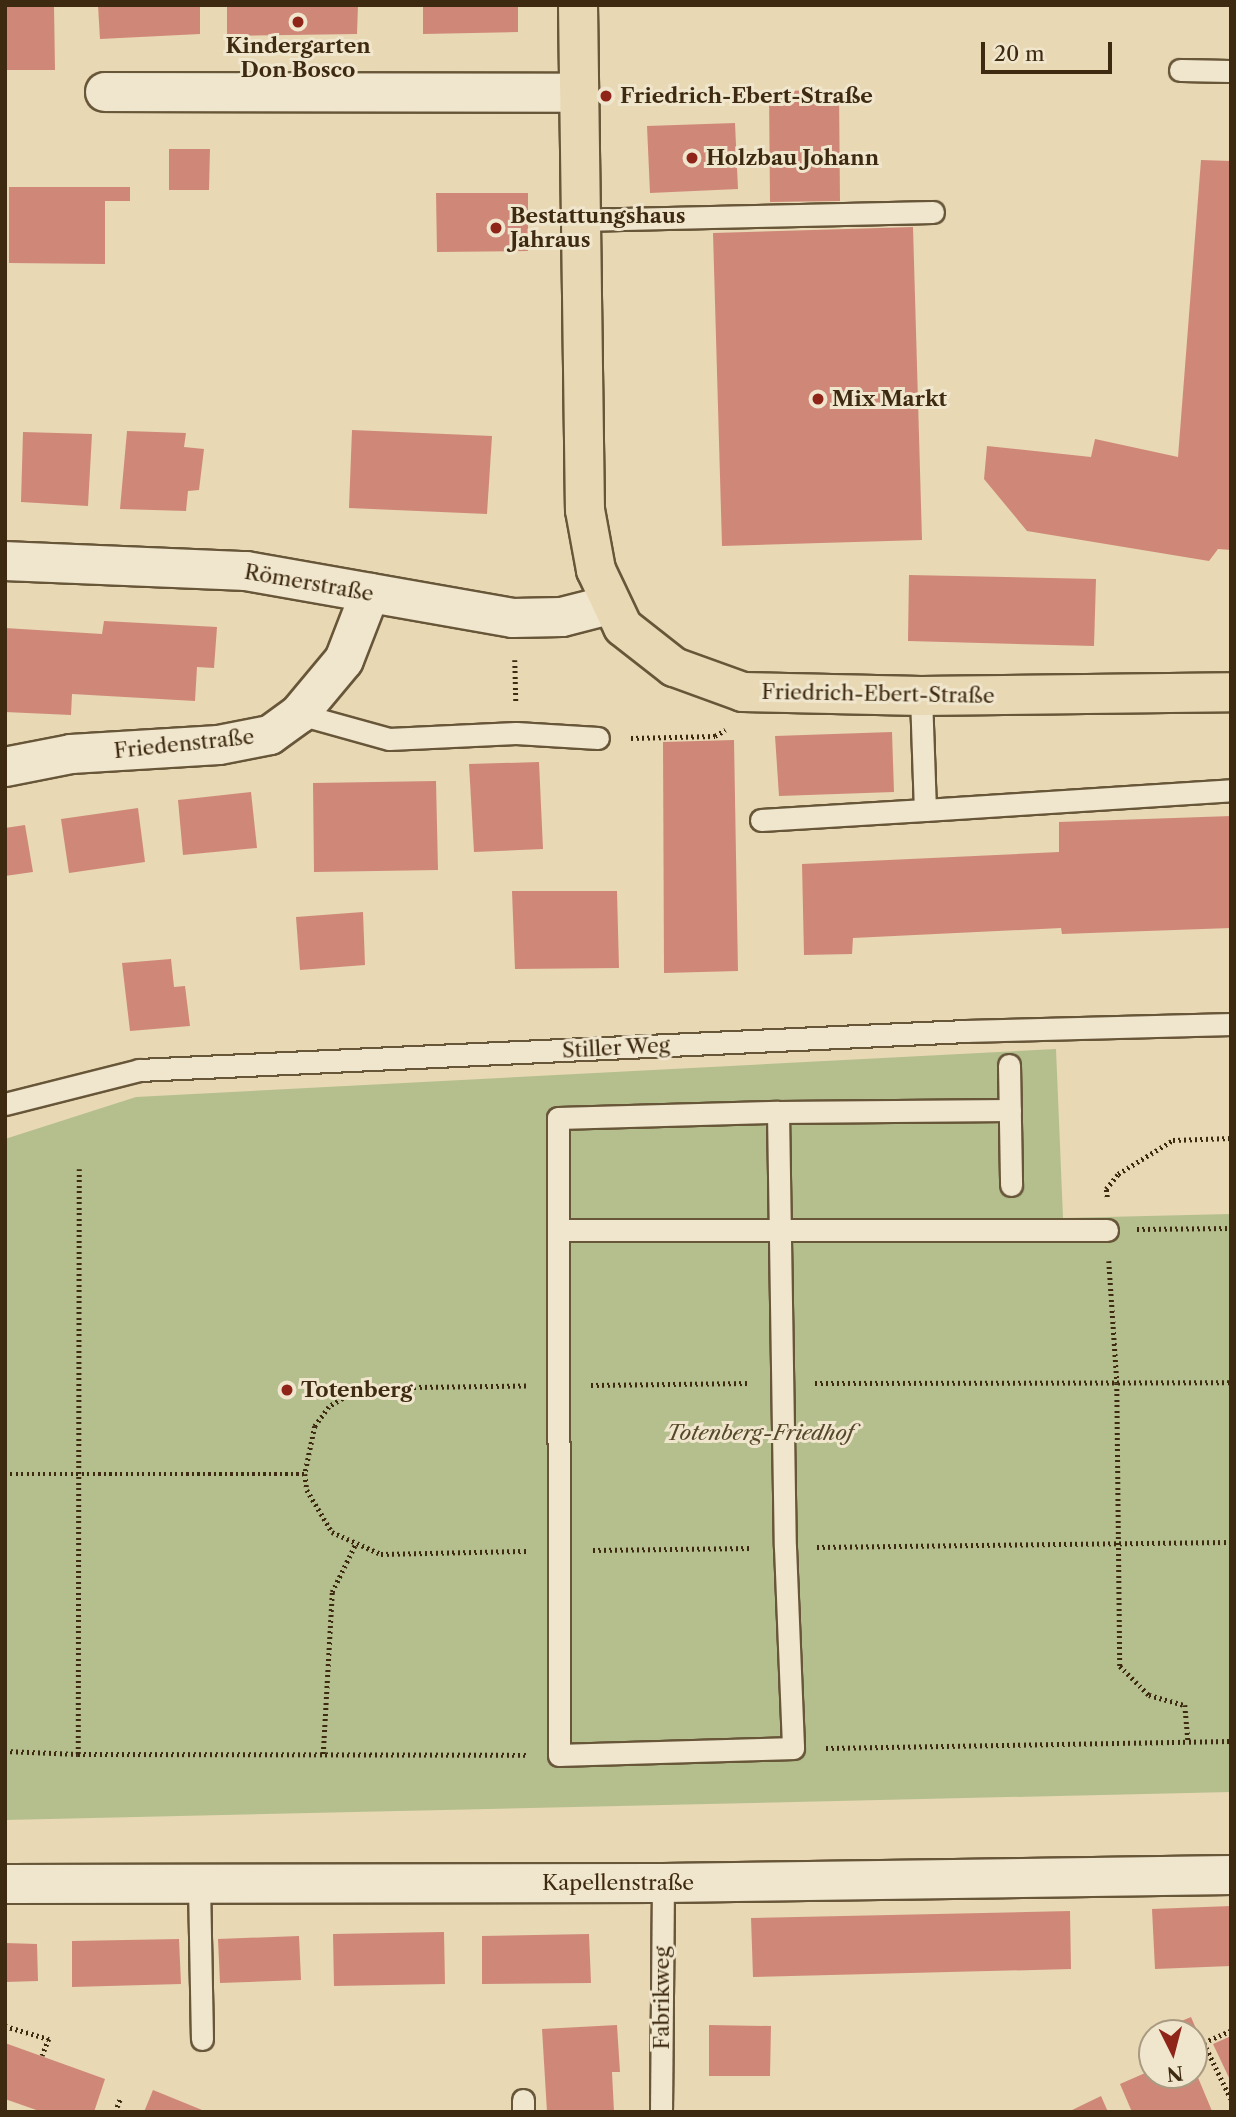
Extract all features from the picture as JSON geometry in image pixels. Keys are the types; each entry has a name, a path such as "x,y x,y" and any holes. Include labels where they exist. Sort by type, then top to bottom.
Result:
{"main road":[{"name":"Friedrich-Ebert-Straße","path":"578,5 578,220 584,510 596,570 610,605 624,627 674,667 743,692 921,696 1231,692"}],"street":[{"path":"105,92 577,93"},
{"name":"Römerstraße","path":"5,561 246,571 513,618 562,617 610,605"},
{"name":"Friedenstraße","path":"5,766 71,754 219,745 270,735 299,714 344,660 370,593"},
{"name":"Kapellenstraße","path":"5,1884 663,1883 1231,1875"}],"lane":[{"path":"1180,70 1231,71"},
{"path":"578,220 933,212"},
{"path":"921,696 925,810"},
{"path":"299,714 389,739 516,733 598,738"},
{"path":"761,820 1231,790"},
{"name":"Stiller Weg","path":"5,1104 139,1070 952,1032 1231,1024"},
{"path":"1009,1065 1011,1185"},
{"path":"778,1112 785,1547 793,1748 559,1755 558,1118 778,1112 1010,1110"},
{"path":"558,1230 1107,1230"},
{"name":"Fabrikweg","path":"661,2112 663,1883"},
{"path":"199,1884 202,2039"}],"path":[{"path":"513,618 516,733"},
{"path":"598,738 715,736 727,729"},
{"path":"1188,1742 1185,1705 1149,1695 1120,1666 1117,1383 1107,1230 1107,1189 1133,1163 1172,1140 1231,1138"},
{"path":"78,1754 79,1169"},
{"path":"1107,1230 1231,1228"},
{"path":"1231,1382 782,1382 377,1388 352,1392 329,1407 315,1426 305,1474 311,1498 332,1532 355,1545 381,1554 1231,1542"},
{"path":"5,1474 305,1474"},
{"path":"323,1754 332,1592 355,1545"},
{"path":"793,1748 1231,1741"},
{"path":"5,1751 78,1754 559,1755"},
{"path":"5,2026 49,2039 42,2056"},
{"path":"1231,2031 1204,2043 1231,2099"},
{"path":"115,2112 120,2099"}],"green space":[{"name":"Totenberg-Friedhof","path":"1056,1049 1063,1218 1231,1214 1231,1792 5,1820 5,1139 136,1097"}],"building":[{"path":"5,5 54,5 55,70 5,70"},
{"path":"98,5 200,5 200,34 100,39"},
{"path":"227,5 358,5 357,34 227,36"},
{"path":"423,5 518,5 518,32 423,34"},
{"path":"839,90 840,201 770,202 769,91"},
{"name":"Holzbau Johann","path":"735,123 738,189 650,193 647,126"},
{"path":"169,149 210,149 209,190 169,190"},
{"path":"1201,160 1231,161 1231,550 1218,549 1209,561 1027,531 984,479 987,446 1091,457 1095,439 1178,457"},
{"path":"9,187 130,187 130,201 105,201 105,264 9,263"},
{"path":"436,193 528,193 528,251 437,252"},
{"name":"Mix Markt","path":"913,227 922,540 722,546 713,233"},
{"path":"352,430 492,436 487,514 349,508"},
{"path":"127,431 186,433 184,447 204,449 199,490 188,491 186,511 120,509"},
{"path":"23,432 92,434 88,506 21,502"},
{"path":"909,575 1096,579 1094,646 908,641"},
{"path":"104,621 217,627 214,668 197,667 195,701 72,694 71,715 5,712 5,628 102,634"},
{"path":"892,732 894,792 779,796 775,736"},
{"path":"734,740 738,971 664,973 663,742"},
{"path":"539,762 543,849 474,852 469,764"},
{"path":"436,781 438,870 314,872 313,783"},
{"path":"251,792 257,848 183,855 178,800"},
{"path":"138,808 145,862 69,873 61,819"},
{"path":"1231,816 1231,928 1062,934 1061,928 853,938 852,954 804,955 802,864 1059,852 1059,822"},
{"path":"25,825 33,872 5,876 5,828"},
{"path":"512,891 617,891 619,968 515,969"},
{"path":"363,912 365,965 300,970 296,917"},
{"path":"171,959 174,987 185,986 190,1026 130,1031 122,963"},
{"path":"1231,1906 1231,1966 1155,1969 1152,1909"},
{"path":"1070,1911 1071,1969 753,1977 751,1918"},
{"path":"444,1932 445,1984 334,1986 333,1934"},
{"path":"589,1934 591,1983 482,1984 482,1936"},
{"path":"299,1936 301,1980 220,1983 218,1939"},
{"path":"179,1939 181,1984 72,1987 72,1941"},
{"path":"5,1943 37,1944 38,1981 5,1982"},
{"path":"617,2025 620,2072 612,2072 614,2112 547,2112 542,2029"},
{"path":"709,2025 771,2026 770,2076 709,2076"},
{"path":"1231,2036 1231,2082 1213,2044"},
{"path":"5,2043 105,2079 94,2112 42,2112 5,2099"},
{"path":"1138,2076 1138,2089 1203,2089 1212,2111 1132,2112 1120,2084"},
{"path":"153,2090 207,2112 144,2112"},
{"path":"1101,2096 1108,2112 1068,2112"}],"place":[{"name":"Kindergarten Don Bosco","path":"298,22"},
{"name":"Friedrich-Ebert-Straße","path":"606,96"},
{"name":"Holzbau Johann","path":"692,158"},
{"name":"Bestattungshaus Jahraus","path":"496,228"},
{"name":"Mix Markt","path":"818,399"},
{"name":"Totenberg","path":"287,1390"}]}
